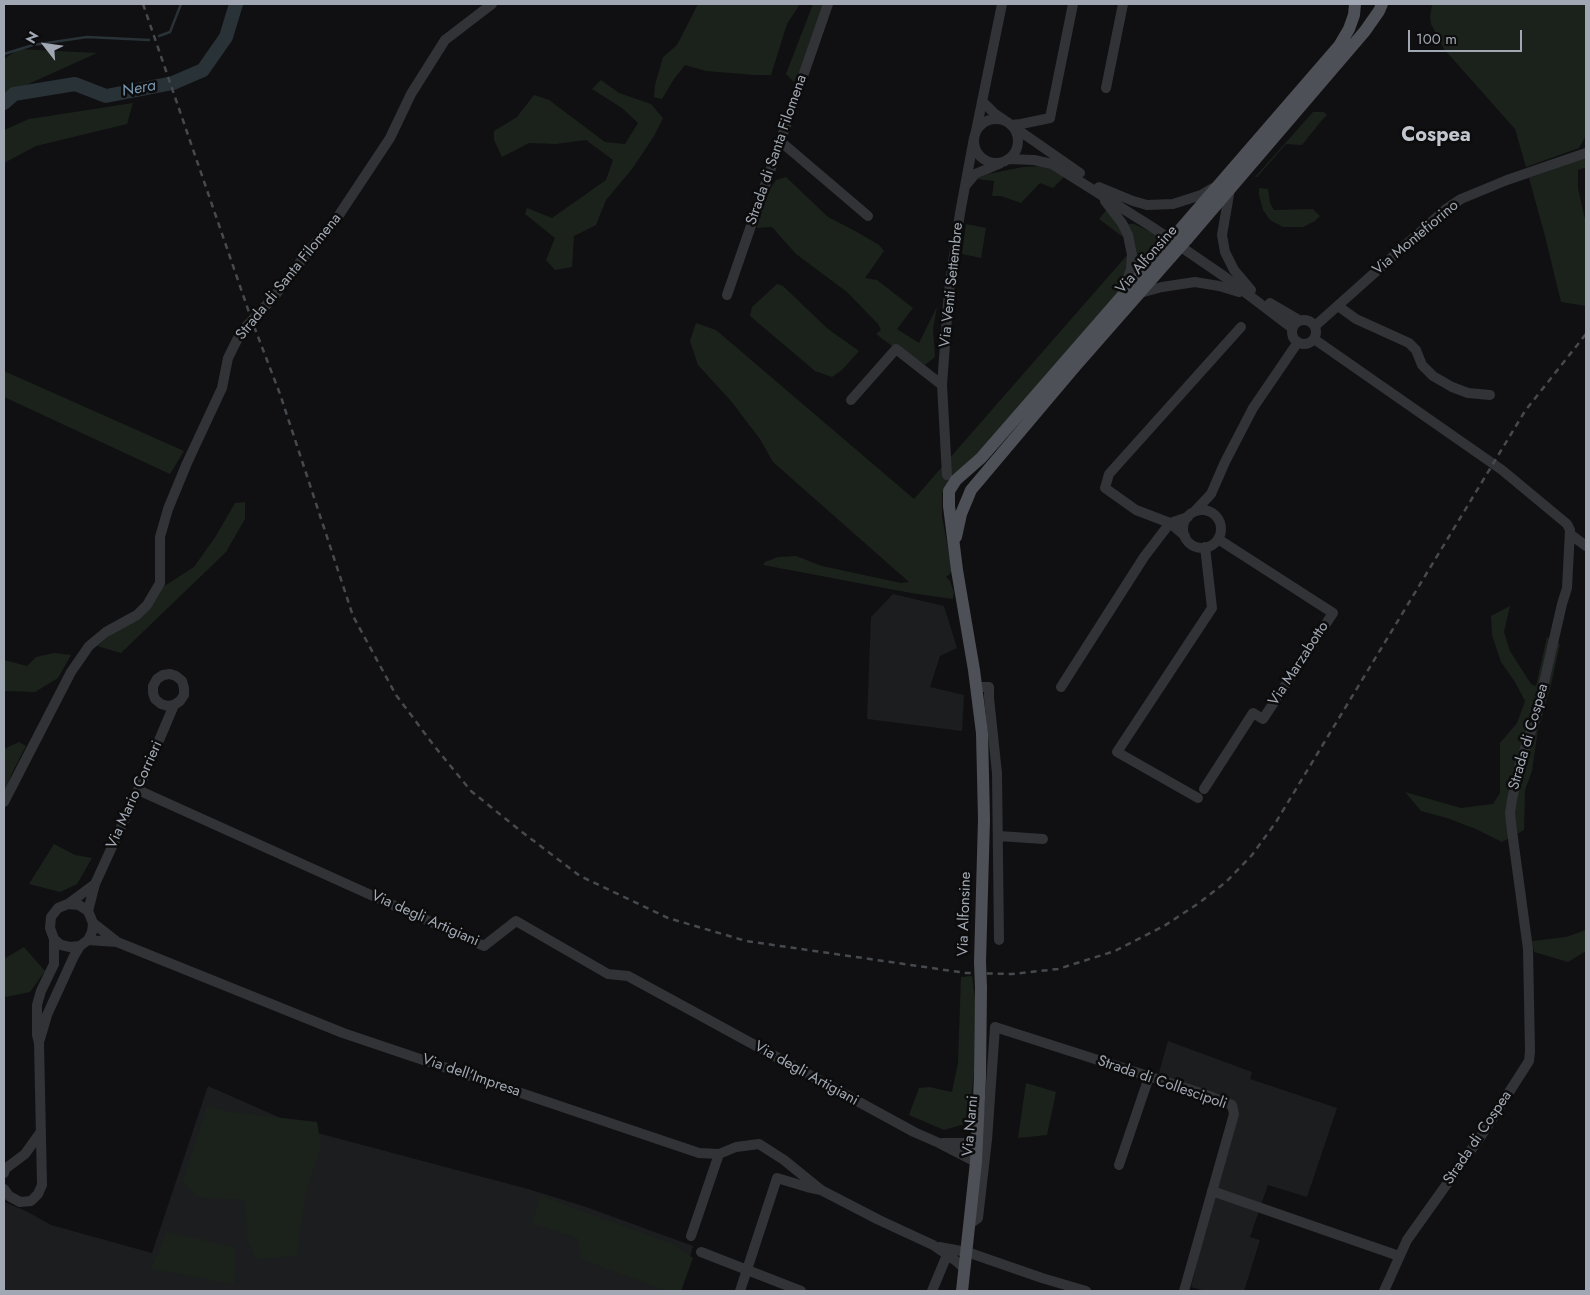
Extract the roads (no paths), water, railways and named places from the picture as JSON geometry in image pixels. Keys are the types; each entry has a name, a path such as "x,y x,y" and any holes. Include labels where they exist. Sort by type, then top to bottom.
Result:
{"main road":[{"path":"1339,46 1346,28 1347,4"},
{"name":"Via Alfonsine","path":"1224,187 1339,46 1349,29 1354,15 1355,4"},
{"name":"Via Alfonsine","path":"954,547 961,514 972,490 1068,374 1140,293 1182,235 1365,31 1382,4"},
{"name":"Via Alfonsine","path":"978,1142 984,819 982,733 964,621 949,506 951,477 980,458 1118,302 1168,252"},
{"name":"Via Narni","path":"962,1291 978,1142"}],"street":[{"name":"Strada di Santa Filomena","path":"4,802 71,672 89,646 106,632 137,615 147,605 160,583 160,537 168,509 222,388 228,358 241,332 274,297 310,249 335,221 390,138 411,94 445,40 492,4"},
{"name":"Strada di Santa Filomena","path":"727,295 828,4"},
{"name":"Via Venti Settembre","path":"951,477 942,385 949,291 965,185 1002,4"},
{"path":"1073,4 1050,118 1021,124 991,119 979,126 975,135 976,150 984,160 996,163 1034,160 1052,164 1099,190 1147,205 1173,204 1224,187 1222,235 1225,252 1234,270 1249,292"},
{"path":"1106,88 1123,4"},
{"path":"982,101 995,114 1099,190 1225,277 1296,324 1310,321 1315,326 1316,333 1314,339 1308,344 1298,342 1292,335 1296,324"},
{"path":"980,111 995,114"},
{"path":"1008,123 1017,135 1017,147"},
{"path":"965,185 980,171 1006,161 1027,137"},
{"path":"780,141 868,216"},
{"name":"Via Montefiorino","path":"1315,326 1436,217 1461,199 1520,175 1586,153"},
{"path":"1099,190 1122,223 1128,235 1132,256 1131,269 1118,302"},
{"path":"1140,293 1162,287 1195,282 1249,292"},
{"path":"1338,306 1356,319 1409,343 1416,350 1422,365 1433,376 1452,387 1468,393 1490,395"},
{"path":"1061,687 1144,556 1170,523 1206,510 1211,512 1219,521 1221,527 1218,538 1206,547 1193,545 1170,523 1136,510 1105,488 1109,474 1240,327"},
{"path":"1314,339 1502,470 1567,524 1570,534 1586,546"},
{"path":"1185,536 1184,524 1210,494 1253,408 1298,342"},
{"path":"851,400 896,349 942,385"},
{"path":"951,477 961,486 972,490"},
{"path":"1210,494 1211,512"},
{"name":"Strada di Cospea","path":"1384,1291 1407,1240 1481,1136 1529,1061 1528,949 1510,813 1520,763 1537,713 1567,588 1570,534"},
{"name":"Via Marzabotto","path":"1204,789 1253,713 1263,719 1333,613 1218,538"},
{"path":"1198,798 1117,752 1212,608 1206,547"},
{"path":"976,687 989,687 997,772 999,940"},
{"name":"Via Mario Corrieri","path":"88,911 95,884 174,705"},
{"name":"Via degli Artigiani","path":"138,790 484,946 516,921 608,974 628,976 914,1132 939,1142 976,1162"},
{"path":"999,836 1043,838"},
{"name":"Via Mario Corrieri","path":"4,1189 9,1196 20,1202 31,1201 38,1194 42,1186 37,1005 41,991 54,964 54,939 50,928 51,917 58,908 68,904 95,884"},
{"path":"68,904 79,905 88,911 94,923"},
{"name":"Via Mario Corrieri","path":"39,1043 47,1015 56,995 92,932 94,923"},
{"name":"Via dell'Impresa","path":"94,923 117,942 342,1033 700,1153 720,1154 736,1147 759,1144 784,1160 821,1190"},
{"path":"54,939 61,945 70,947 84,943"},
{"name":"Via dell'Impresa","path":"84,943 117,942"},
{"path":"41,991 52,996 56,995"},
{"name":"Strada di Collescipoli","path":"995,1027 1225,1102 1232,1106 1234,1114 1184,1291"},
{"name":"Via Narni","path":"970,1224 978,1218 987,1140 995,1027"},
{"name":"Strada di Collescipoli","path":"1120,1164 1149,1077"},
{"path":"4,1173 5,1169 25,1154 40,1132"},
{"name":"Via degli Artigiani","path":"939,1142 978,1142"},
{"path":"691,1236 720,1154"},
{"path":"740,1291 777,1178 821,1190 933,1245 967,1252 1086,1291"},
{"path":"1212,1191 1399,1256"},
{"path":"933,1245 965,1270"},
{"path":"701,1252 801,1291"},
{"path":"932,1291 947,1255"}],"waterway":[{"path":"159,36 170,32 181,4"},
{"name":"Nera","path":"4,103 14,94 75,84 106,96 173,83 203,70 226,37 236,4"},
{"path":"4,54 33,45 87,37 149,40"}],"railway":[{"path":"143,4 252,321 280,394 353,616 396,695 471,791 580,876 668,918 746,941 966,973 1012,974 1058,969 1115,951 1164,926 1199,903 1226,882 1252,855 1276,822 1525,411 1586,334"}],"district":[{"name":"Cospea","path":"1436,136"}]}
